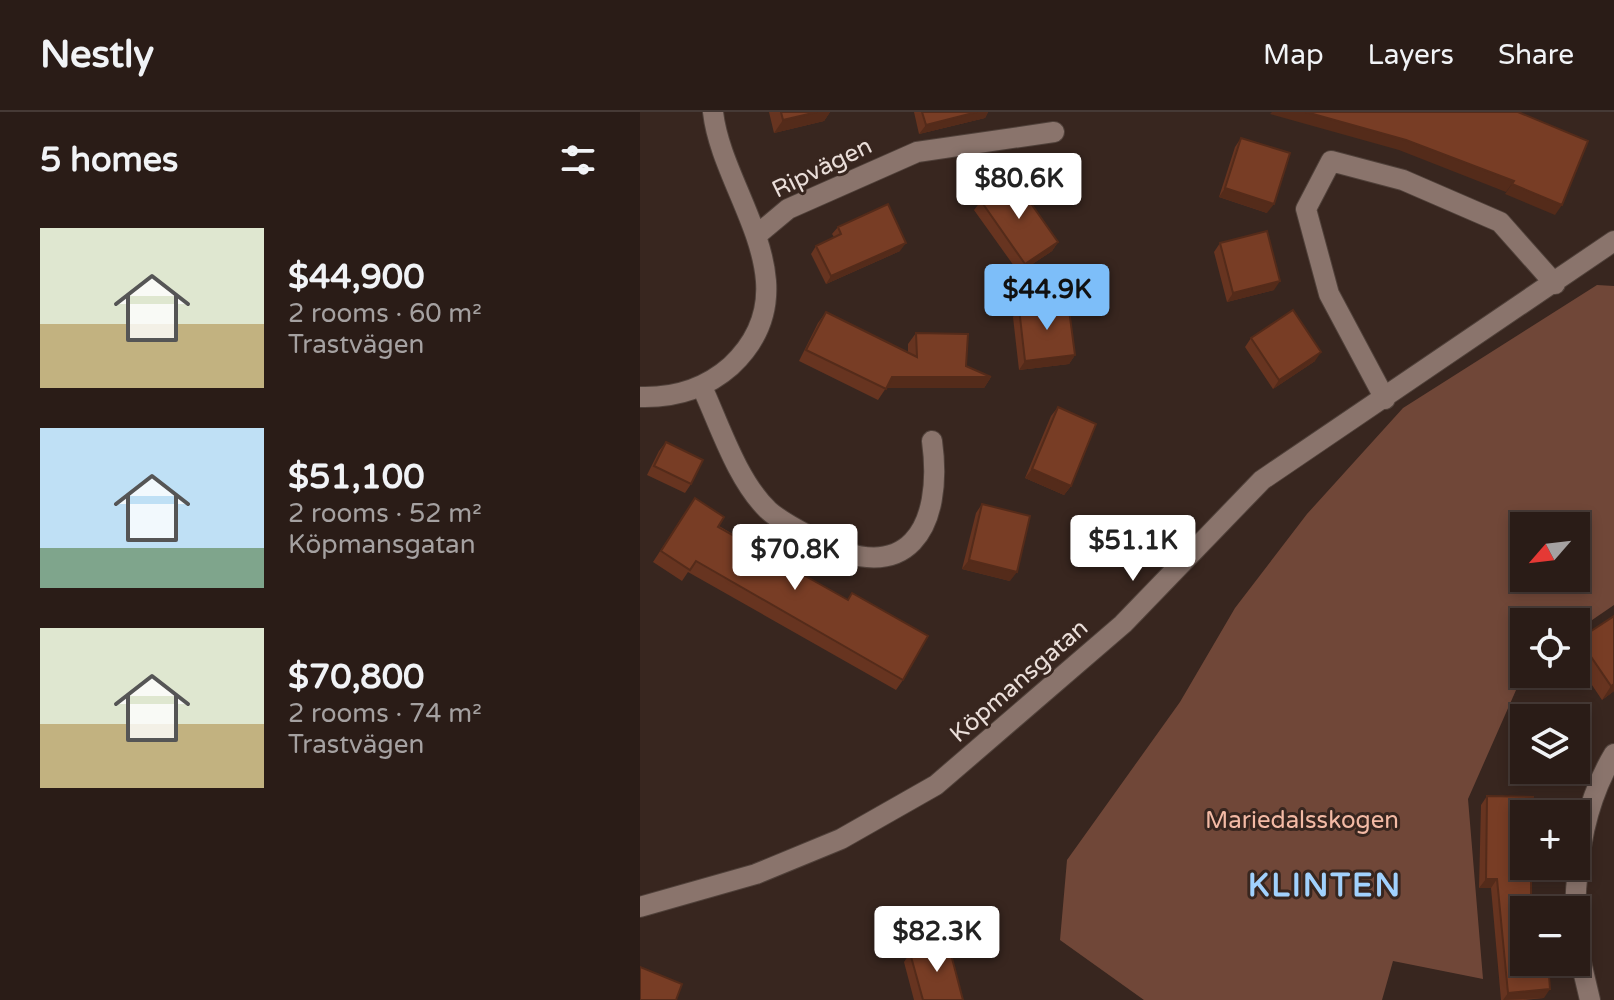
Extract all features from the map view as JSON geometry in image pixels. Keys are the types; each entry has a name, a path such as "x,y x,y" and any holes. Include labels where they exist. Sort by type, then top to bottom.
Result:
{"street":[{"path":"640,397 661,397 702,387 739,358 754,336 762,311 765,284 758,234 729,165 713,112"},
{"name":"Ripvägen","path":"758,234 788,209 917,152 1054,132"},
{"path":"1385,399 1329,294 1306,209 1331,161 1403,180 1500,222 1555,284"},
{"name":"Köpmansgatan","path":"640,907 756,874 841,839 936,785 1123,624 1262,480 1555,284 1614,241"},
{"path":"702,387 750,487 769,511 833,549 867,558 897,553 914,544 927,522 936,478 932,441"},
{"path":"1576,896 1577,856 1599,779 1614,754"},
{"path":"1584,976 1590,1000"}],"green space":[{"name":"Mariedalsskogen","path":"1597,285 1614,286 1614,605 1590,621 1590,608 1510,608 1510,688 1517,688 1468,799 1483,979 1393,961 1382,1000 1144,1000 1060,940 1067,860 1180,702 1235,608 1307,514 1403,408"}],"building":[{"path":"781,112 817,112 783,120"},
{"path":"922,112 977,112 926,125"},
{"path":"1306,112 1518,112 1588,141 1562,205 1512,184 1514,181 1406,140"},
{"path":"1241,138 1290,153 1274,204 1225,188"},
{"path":"1013,178 1058,242 1025,264 981,201"},
{"path":"888,204 906,243 831,276 816,246 841,234 838,227"},
{"path":"1267,231 1280,281 1233,293 1220,243"},
{"path":"1068,302 1075,355 1025,361 1019,308"},
{"path":"1293,310 1321,352 1279,380 1251,338"},
{"path":"826,312 917,357 916,333 968,334 966,366 991,377 892,377 886,389 806,350"},
{"path":"1058,407 1096,424 1071,486 1032,469"},
{"path":"666,442 703,460 691,484 654,466"},
{"path":"695,498 724,517 718,527 848,600 852,593 928,636 903,680 696,561 690,570 661,551"},
{"path":"982,504 1030,516 1017,572 969,560"},
{"path":"1614,616 1614,684 1611,686 1590,655 1590,632"},
{"path":"1487,796 1533,797 1533,800 1510,800 1510,880 1531,880 1531,896 1510,896 1510,976 1549,976 1550,989 1508,993 1497,879 1486,879"},
{"path":"948,943 963,1000 923,1000 910,953"},
{"path":"640,967 682,984 676,1000 640,1000"}],"district":[{"name":"KLINTEN","path":"1325,886"}]}
